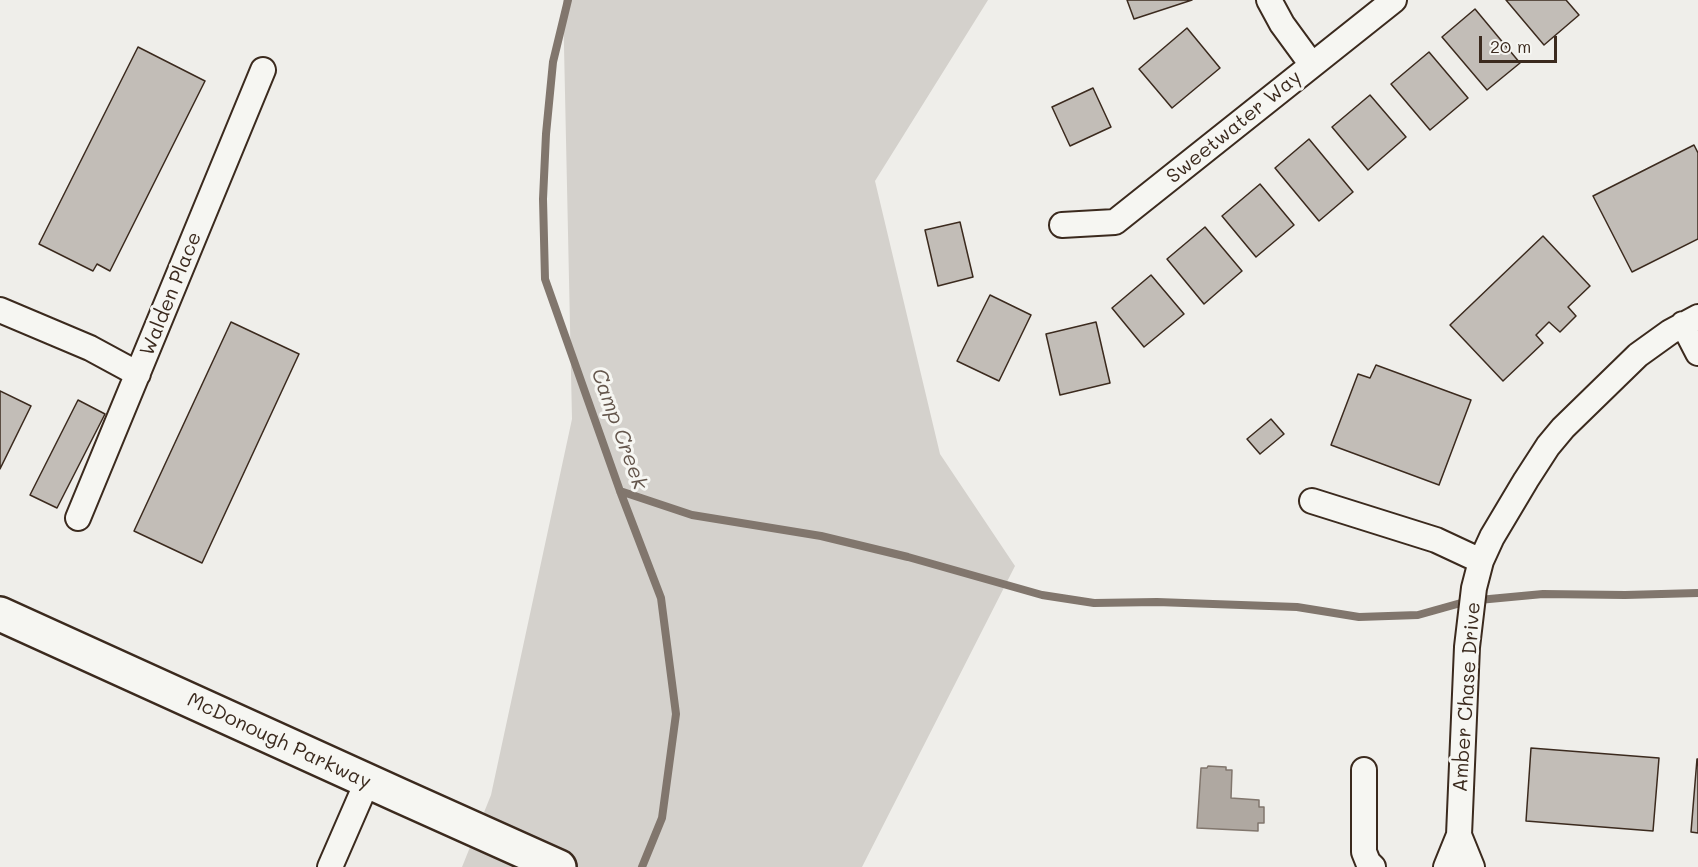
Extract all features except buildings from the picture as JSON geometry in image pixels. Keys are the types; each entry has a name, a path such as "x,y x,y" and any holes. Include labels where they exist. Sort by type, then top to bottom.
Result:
{"street":[{"path":"1269,0 1282,24 1312,65"},
{"name":"Sweetwater Way","path":"1062,225 1115,222 1394,0"},
{"name":"Walden Place","path":"78,518 263,70"},
{"path":"0,310 90,348 138,374"},
{"name":"Amber Chase Drive","path":"1446,867 1459,835 1467,647 1474,588 1481,561 1492,537 1548,446 1563,428 1638,355 1691,321 1698,353"},
{"path":"1312,501 1436,540 1481,561"},
{"name":"McDonough Parkway","path":"0,614 247,725 366,782 559,867"},
{"path":"1364,770 1364,852 1368,862 1374,867"},
{"path":"330,867 366,782"},
{"name":"Amber Chase Drive","path":"1459,835 1472,867"}],"shaded area":[{"path":"563,0 988,0 875,181 940,454 1015,566 862,867 462,867 491,795 572,419"},
{"path":"1226,767 1226,770 1232,770 1231,798 1259,800 1259,807 1264,807 1264,823 1258,823 1258,831 1197,828 1201,768"}],"waterway":[{"name":"Camp Creek","path":"568,0 553,62 546,134 543,199 545,279 620,491 661,598 676,714 662,818 642,867"},
{"path":"620,491 692,515 821,536 908,557 1042,595 1094,603 1157,602 1297,607 1359,617 1418,615 1468,601 1543,594 1698,593"}]}
